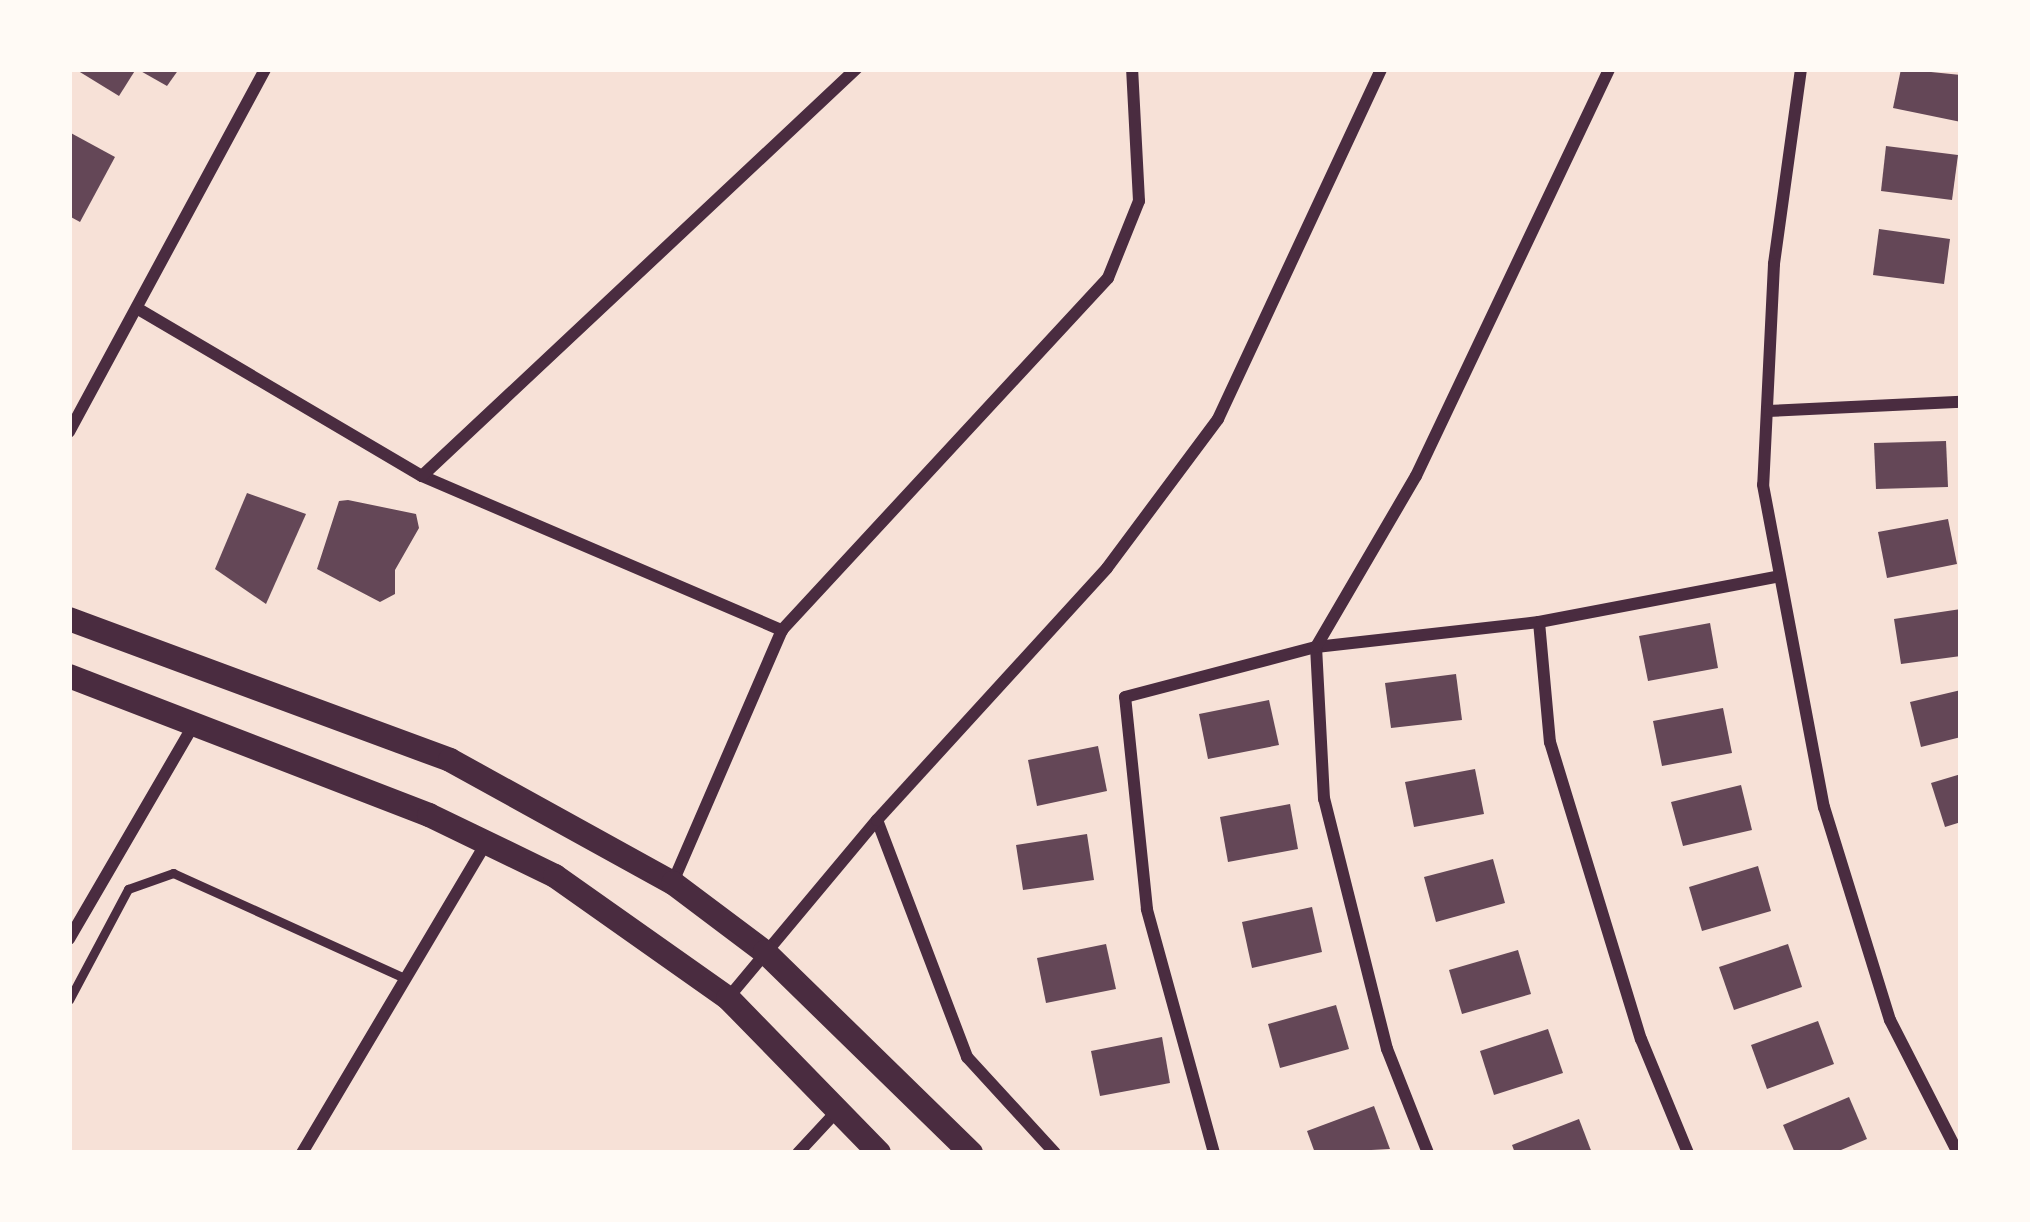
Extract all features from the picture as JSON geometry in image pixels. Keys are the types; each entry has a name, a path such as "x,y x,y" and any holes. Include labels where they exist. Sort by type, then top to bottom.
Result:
{"main road":[{"path":"69,620 450,760 673,883 765,952 971,1153"},
{"path":"69,676 195,723 555,876 728,998 878,1153"}],"street":[{"path":"69,432 140,310 265,69"},
{"path":"422,476 856,69"},
{"path":"673,883 782,630 1108,278 1139,201 1132,69"},
{"path":"728,998 877,820 1107,568 1218,419 1382,69"},
{"path":"1428,1153 1387,1049 1324,799 1316,647 1416,476 1609,69"},
{"path":"1801,69 1774,264 1763,484 1823,807 1891,1020 1958,1153"},
{"path":"140,310 422,476 782,630"},
{"path":"1767,412 1961,402"},
{"path":"1214,1153 1148,909 1125,697 1316,647 1539,622 1780,577"},
{"path":"1539,622 1550,742 1641,1040 1688,1153"},
{"path":"69,939 195,723"},
{"path":"877,820 968,1057 1055,1153"},
{"path":"302,1153 486,843"},
{"path":"798,1153 838,1111"}],"lane":[{"path":"69,1000 119,901 156,874 173,873 405,978"}],"building":[{"path":"75,69 136,69 119,96"},
{"path":"137,69 179,69 167,86"},
{"path":"1901,69 1961,75 1961,122 1893,108"},
{"path":"69,132 115,157 80,222 69,216"},
{"path":"1886,146 1958,155 1952,200 1881,191"},
{"path":"1879,229 1950,239 1944,284 1873,275"},
{"path":"1946,441 1948,487 1876,489 1874,443"},
{"path":"247,493 306,514 266,604 215,569"},
{"path":"339,501 416,514 419,528 395,570 395,594 380,602 317,569"},
{"path":"1948,519 1957,564 1887,578 1878,532"},
{"path":"1961,609 1961,656 1901,664 1894,619"},
{"path":"1710,623 1718,668 1648,681 1639,636"},
{"path":"1456,674 1462,720 1391,728 1385,683"},
{"path":"1961,690 1961,737 1921,747 1910,702"},
{"path":"1269,700 1279,745 1208,759 1199,714"},
{"path":"1723,708 1732,753 1662,766 1653,721"},
{"path":"1098,746 1107,791 1037,806 1028,760"},
{"path":"1475,769 1484,814 1414,827 1405,782"},
{"path":"1961,774 1961,822 1945,827 1931,783"},
{"path":"1741,785 1752,830 1683,846 1671,802"},
{"path":"1290,804 1298,849 1228,862 1220,817"},
{"path":"1087,834 1094,880 1023,890 1016,845"},
{"path":"1493,859 1505,903 1436,922 1424,877"},
{"path":"1758,866 1771,911 1702,931 1689,887"},
{"path":"1312,907 1322,952 1252,968 1242,922"},
{"path":"1106,944 1116,989 1046,1003 1037,958"},
{"path":"1788,944 1802,987 1734,1010 1719,967"},
{"path":"1518,950 1531,994 1462,1014 1449,970"},
{"path":"1336,1005 1349,1049 1280,1068 1268,1024"},
{"path":"1818,1021 1834,1064 1767,1089 1751,1045"},
{"path":"1548,1029 1563,1073 1494,1095 1480,1051"},
{"path":"1162,1037 1170,1083 1100,1096 1091,1051"},
{"path":"1849,1097 1867,1139 1834,1153 1795,1153 1783,1125"},
{"path":"1374,1106 1390,1149 1315,1153 1307,1131"},
{"path":"1579,1119 1592,1153 1515,1153 1512,1145"}]}
